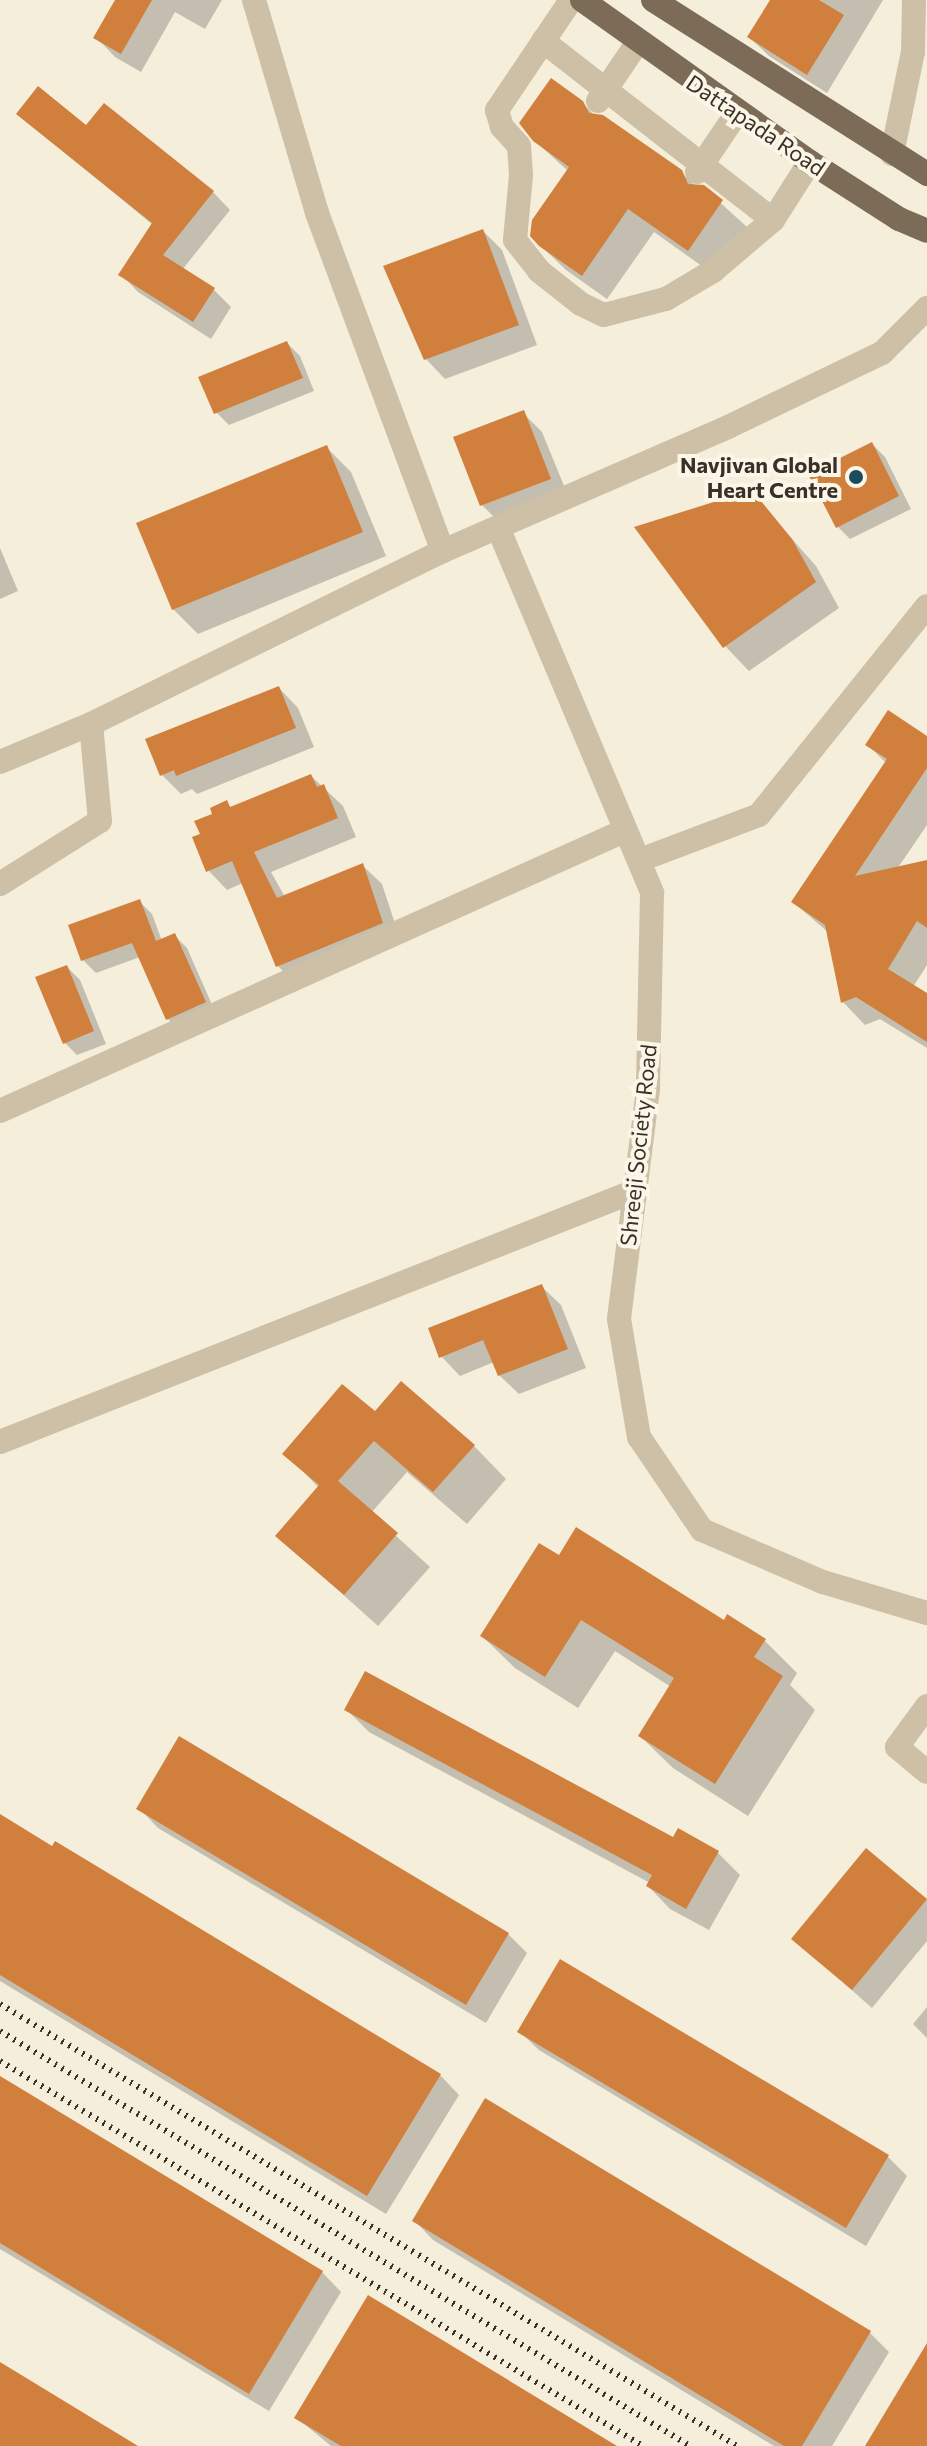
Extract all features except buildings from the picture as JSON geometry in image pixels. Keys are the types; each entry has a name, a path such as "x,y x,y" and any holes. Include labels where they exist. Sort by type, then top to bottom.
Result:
{"main road":[{"path":"653,0 922,172"},
{"name":"Dattapada Road","path":"581,3 810,162 899,219 927,231"}],"street":[{"path":"254,0 317,213 443,551"},
{"path":"892,154 913,52 914,0"},
{"path":"581,3 543,41 497,110 502,127 519,146 521,175 515,240 539,271 581,304 604,315 666,299 713,271 773,220 810,162"},
{"path":"543,41 602,95 773,220"},
{"path":"602,95 638,42"},
{"path":"913,52 927,72"},
{"path":"700,168 737,113"},
{"path":"0,762 91,724 443,551 499,530 882,353 927,308"},
{"name":"Shreeji Society Road","path":"499,530 652,893 648,1089 619,1319 639,1437 702,1530 823,1582 927,1613"},
{"path":"640,860 759,815 927,606"},
{"path":"0,884 100,821 91,724"},
{"path":"0,1111 624,831"},
{"path":"0,1442 635,1191"},
{"path":"927,1706 897,1747 927,1772"}],"railway":[{"path":"0,2004 737,2446"},
{"path":"0,2031 690,2446"},
{"path":"0,2061 643,2446"}],"place":[{"name":"Navjivan Global Heart Centre","path":"856,477"}]}
